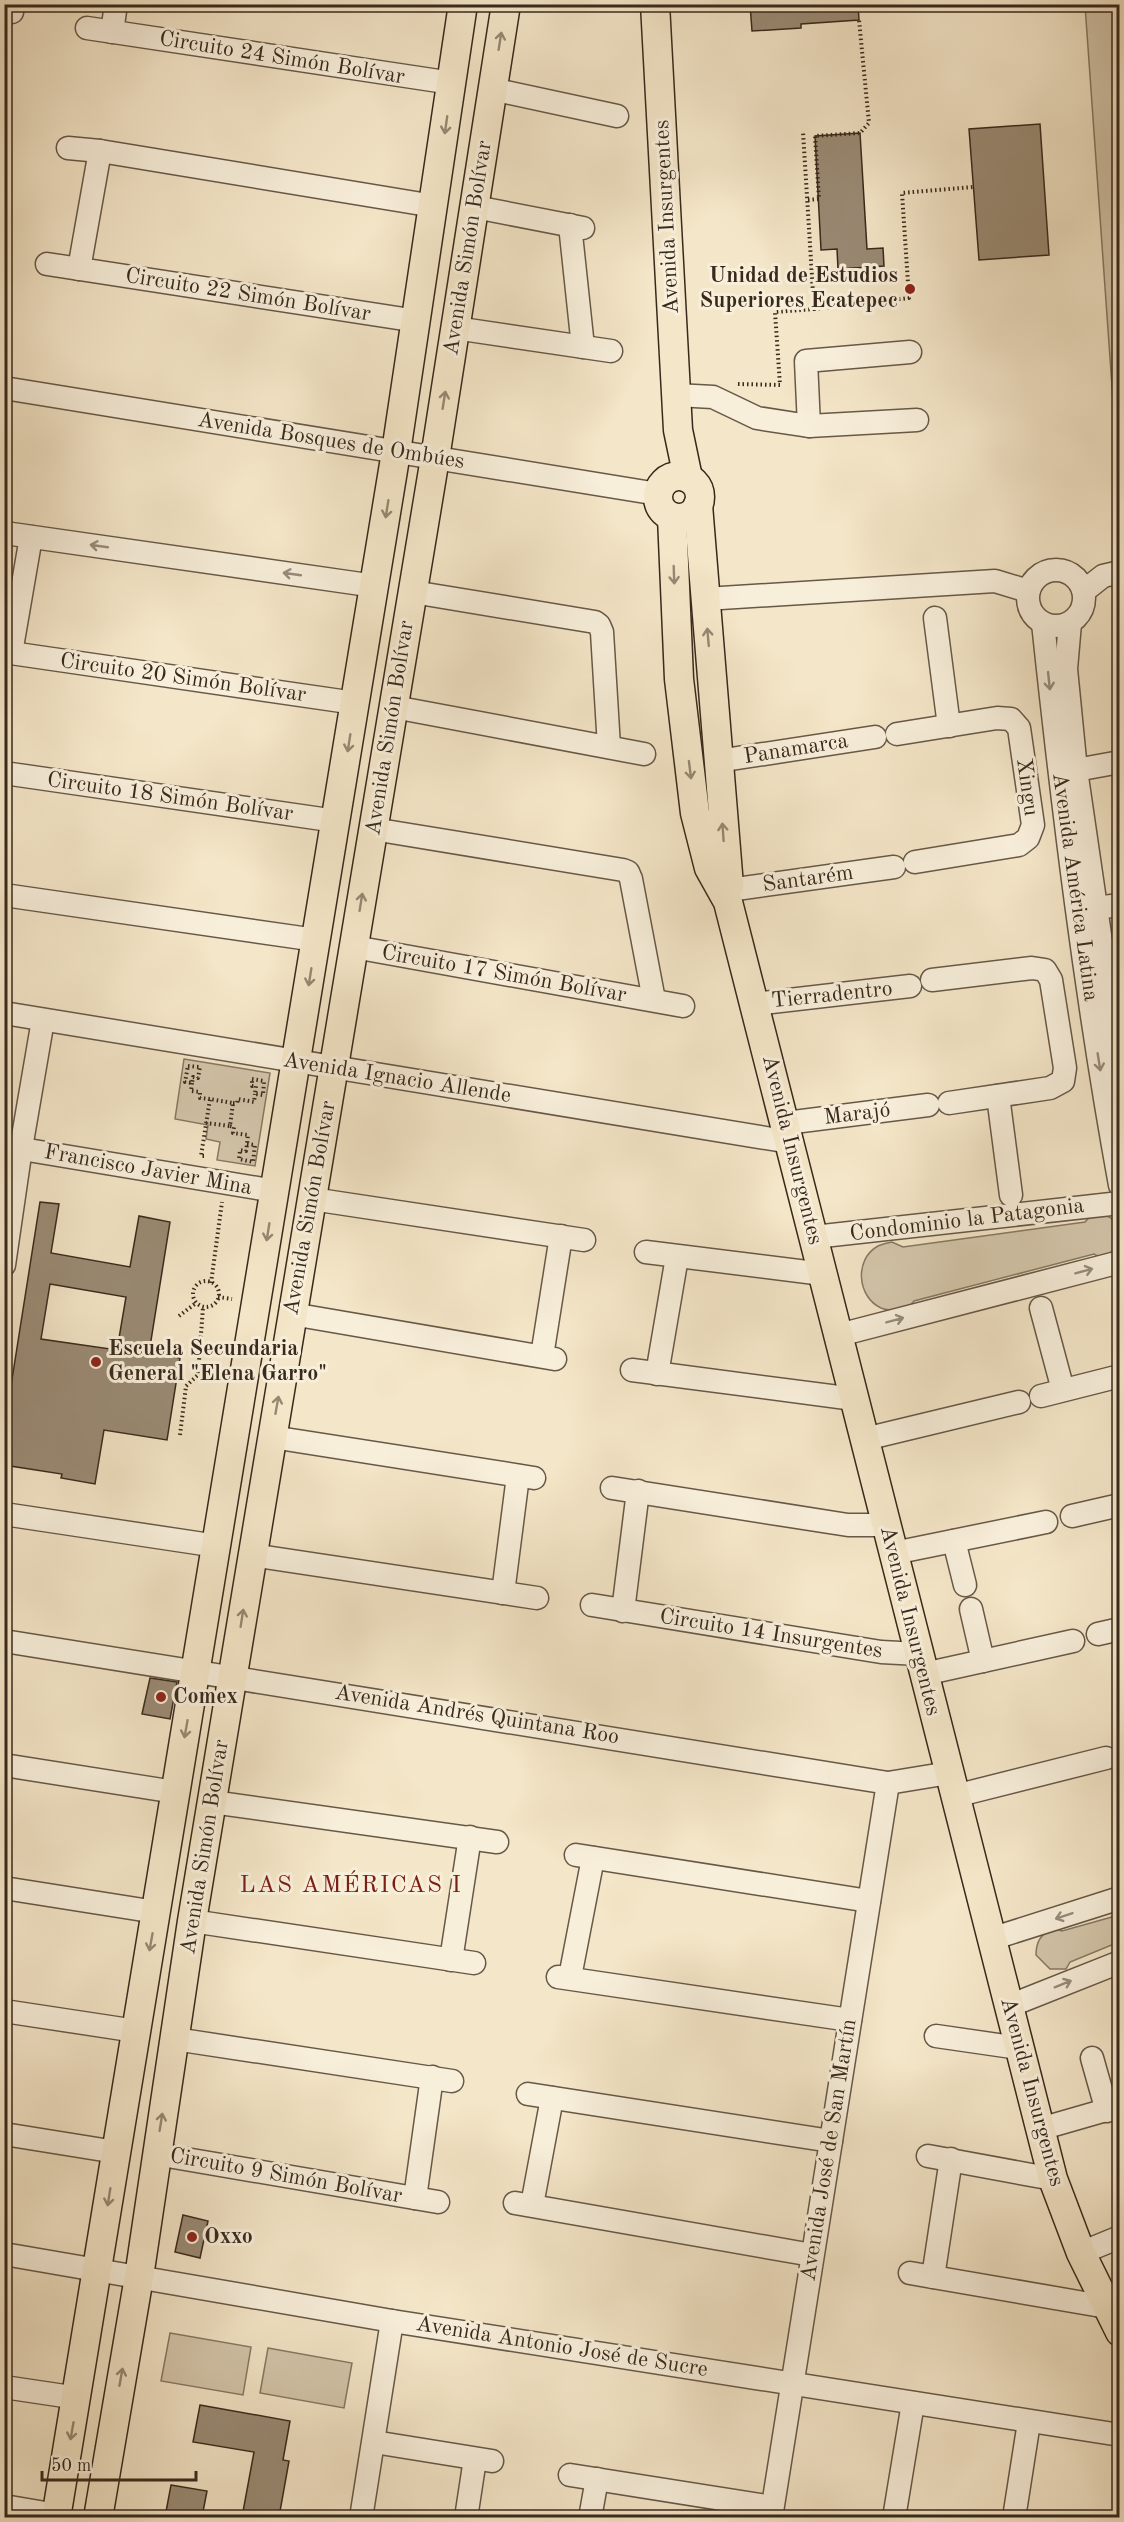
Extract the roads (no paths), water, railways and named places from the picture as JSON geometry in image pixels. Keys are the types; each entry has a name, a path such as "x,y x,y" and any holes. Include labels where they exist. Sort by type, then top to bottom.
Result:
{"main road":[{"name":"Avenida Simón Bolívar","path":"57,2516 375,586 417,321 463,4"},
{"name":"Avenida Simón Bolívar","path":"98,2517 139,2277 192,1920 435,458 506,4"},
{"name":"Avenida Insurgentes","path":"655,4 678,430 672,492 679,679 695,813 709,868 726,894"},
{"name":"Avenida Insurgentes","path":"672,492 682,518 692,514 698,506 726,894 1053,2179 1080,2253 1116,2323"},
{"path":"246,1366 283,1373"}],"street":[{"path":"112,32 116,4"},
{"name":"Circuito 24 Simón Bolívar","path":"87,28 452,83"},
{"path":"492,89 617,116"},
{"path":"68,148 100,151 434,206"},
{"path":"79,268 100,151"},
{"path":"475,207 576,227 584,346"},
{"name":"Circuito 22 Simón Bolívar","path":"47,264 417,321"},
{"path":"455,328 611,351"},
{"path":"809,426 806,361 910,352"},
{"name":"Avenida Bosques de Ombúes","path":"4,388 396,452 672,492"},
{"path":"676,395 713,397 757,418 809,426 917,420"},
{"path":"5,533 375,586"},
{"name":"Circuito 20 Simón Bolívar","path":"31,537 8,652 355,703"},
{"path":"705,599 995,581 1028,591 1039,575 1056,569 1074,575 1084,591 1103,576 1119,572"},
{"name":"Avenida América Latina","path":"1028,591 1030,610 1043,623 1068,776 1095,908 1118,1048 1119,1072"},
{"name":"Avenida América Latina","path":"1084,591 1084,604 1079,615 1070,623 1066,669 1068,776 1093,1019 1119,1185"},
{"path":"413,592 599,625 602,632 609,747"},
{"path":"935,618 948,726"},
{"path":"1043,623 1052,626 1070,623"},
{"path":"394,707 644,754"},
{"name":"Xingu","path":"886,735 997,718 1011,719 1019,728 1028,788 1033,825 1028,838 1019,845 904,864"},
{"name":"Panamarca","path":"718,760 886,735"},
{"path":"1028,788 1119,762"},
{"name":"Circuito 18 Simón Bolívar","path":"4,773 336,822"},
{"name":"Circuito 17 Simón Bolívar","path":"373,829 628,872 654,1000"},
{"name":"Santarém","path":"726,894 904,864"},
{"path":"4,895 316,940"},
{"path":"1095,908 1119,905"},
{"name":"Circuito 17 Simón Bolívar","path":"354,947 683,1006"},
{"path":"932,980 1032,968 1045,970 1051,980 1057,1023 1093,1019"},
{"name":"Tierradentro","path":"754,1004 910,986"},
{"name":"Avenida Ignacio Allende","path":"4,1013 333,1068 788,1132"},
{"path":"4,1265 13,1147 43,1020"},
{"name":"Marajó","path":"788,1132 938,1104 1050,1088 1062,1081 1065,1068 1057,1023"},
{"path":"998,1096 1011,1195"},
{"name":"Francisco Javier Mina","path":"13,1147 275,1191"},
{"path":"312,1199 584,1240"},
{"name":"Condominio la Patagonia","path":"814,1238 1119,1203"},
{"path":"292,1314 548,1357 561,1236"},
{"path":"646,1252 823,1275"},
{"path":"657,1374 677,1257"},
{"path":"839,1335 1119,1262"},
{"path":"1041,1308 1052,1393 1119,1378"},
{"path":"632,1370 854,1399"},
{"path":"865,1439 1019,1402"},
{"path":"272,1437 526,1477 503,1593"},
{"path":"612,1488 848,1525 885,1525"},
{"path":"623,1611 638,1491"},
{"path":"1072,1516 1119,1505"},
{"path":"4,1514 217,1546"},
{"path":"894,1553 1046,1522"},
{"path":"954,1541 965,1585"},
{"path":"252,1555 537,1598"},
{"name":"Circuito 14 Insurgentes","path":"592,1605 881,1652 922,1664 983,1661 1073,1641"},
{"path":"971,1609 983,1661"},
{"name":"Avenida Andrés Quintana Roo","path":"4,1641 888,1783 952,1784 1106,1758"},
{"path":"4,1765 175,1792"},
{"name":"Avenida José de San Martín","path":"772,2512 888,1783"},
{"path":"212,1802 497,1842"},
{"path":"451,1960 470,1837"},
{"path":"850,2020 564,1977 584,1857 869,1901"},
{"path":"4,1888 156,1912"},
{"path":"991,1939 1119,1898"},
{"path":"192,1920 474,1963"},
{"path":"1009,2006 1119,1962"},
{"path":"4,2011 136,2031"},
{"path":"936,2036 1019,2048"},
{"name":"Circuito 9 Simón Bolívar","path":"175,2039 442,2079 415,2198"},
{"path":"1040,2129 1113,2108 1092,2058"},
{"path":"528,2094 831,2141"},
{"path":"552,2098 523,2204 812,2255"},
{"path":"4,2134 116,2152"},
{"name":"Circuito 9 Simón Bolívar","path":"156,2154 438,2202"},
{"path":"928,2156 1053,2179"},
{"path":"933,2277 951,2159"},
{"path":"1080,2253 1119,2237"},
{"name":"Avenida Antonio José de Sucre","path":"4,2254 392,2321 1119,2435"},
{"path":"910,2273 1116,2323"},
{"path":"361,2517 392,2321"},
{"path":"4,2386 78,2398"},
{"path":"894,2517 913,2403"},
{"path":"1014,2517 1029,2422"},
{"path":"374,2442 484,2460 466,2517"},
{"path":"570,2475 772,2512"},
{"path":"590,2517 597,2479"},
{"path":"4,2506 57,2516"}],"place":[{"name":"Unidad de Estudios Superiores Ecatepec","path":"910,289"},
{"name":"Escuela Secundaria General \"Elena Garro\"","path":"96,1362"},
{"name":"Comex","path":"161,1697"},
{"name":"Oxxo","path":"192,2237"}],"district":[{"name":"LAS AMÉRICAS I","path":"351,1886"}]}
